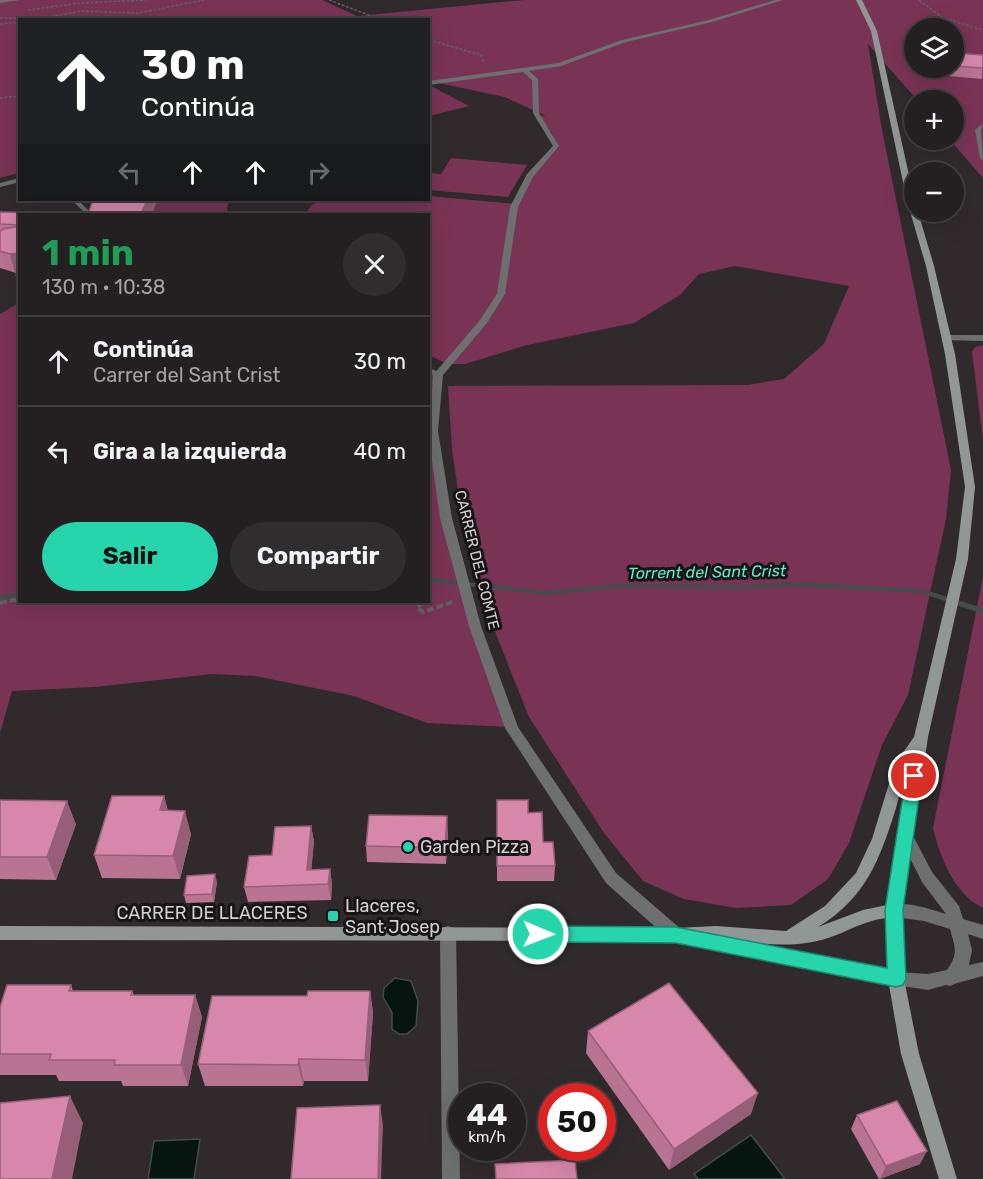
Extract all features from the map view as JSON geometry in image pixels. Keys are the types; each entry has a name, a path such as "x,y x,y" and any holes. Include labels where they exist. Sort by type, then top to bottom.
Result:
{"main road":[{"path":"859,0 867,12 874,31 911,201 930,266 946,338 970,487 962,559 921,737 904,834 894,910 896,979 910,1054 948,1179"},
{"path":"850,1 867,12"},
{"path":"790,937 831,911 862,877 879,839 902,764 921,737"},
{"path":"676,935 722,933 790,937 815,935 859,916 879,910 894,910"},
{"name":"CARRER DE LLACERES","path":"0,933 676,935"},
{"path":"676,935 896,979"}],"street":[{"path":"0,1 17,0"},
{"path":"430,83 559,65 624,41 701,24 780,0"},
{"name":"CARRER DEL COMTE","path":"525,70 536,79 533,96 536,115 552,134 556,146 530,176 514,207 501,294 484,321 433,372 433,431 446,518 475,626 512,728 611,878 676,935"},
{"path":"983,125 978,130 983,158"},
{"path":"0,185 18,180"},
{"path":"946,338 983,338"},
{"path":"904,834 927,877 953,911 964,950 963,960 950,979"},
{"path":"894,910 924,914 958,927 983,932"},
{"path":"448,933 451,1179"},
{"path":"896,979 928,982 950,979 983,969"}],"lane":[{"path":"76,201 88,213"}],"path":[{"path":"27,10 81,3 146,0"},
{"path":"0,17 39,18 82,11 138,13 204,0"},
{"path":"329,0 377,18"},
{"path":"919,0 943,18 983,30"},
{"path":"0,17 17,13"},
{"path":"0,24 18,22"},
{"path":"430,42 481,55 484,61 482,74"},
{"path":"0,98 18,96"},
{"path":"422,603 417,608 423,612 465,588"},
{"path":"0,603 18,599"}],"shaded area":[{"path":"0,0 322,0 357,16 524,0 983,0 983,178 959,150 964,150 964,90 908,90 868,44 882,130 951,470 946,519 908,695 882,745 849,843 828,879 791,905 736,908 684,899 643,881 604,833 529,717 490,619 462,517 452,450 448,386 747,385 784,379 824,344 849,286 735,266 699,274 680,295 634,323 527,345 465,364 447,364 430,356 430,213 306,213 312,205 320,201 430,201 430,196 516,204 530,176 556,146 552,133 536,115 546,116 505,97 430,81 430,18 18,18 18,173 0,178"},
{"path":"430,87 433,87 469,106 430,116"},
{"path":"451,158 527,165 508,197 430,190 430,173 441,174"},
{"path":"229,201 226,213 152,213 157,202"},
{"path":"18,304 18,603 430,603 430,371 438,375 433,431 446,517 512,727 427,723 354,696 255,676 212,674 95,687 12,691 0,733 0,314"},
{"path":"983,345 983,440 972,352 975,347"},
{"path":"983,577 983,908 964,894 956,884 944,862 933,828"},
{"path":"395,978 411,981 418,1001 416,1026 407,1034 399,1034 392,1029 392,1013 383,997 384,988"},
{"path":"751,1135 785,1179 698,1179 694,1174"},
{"path":"200,1139 194,1179 148,1179 154,1141"}],"building":[{"path":"964,54 983,55 983,68 964,67"},
{"path":"93,201 147,201 141,213 88,213"},
{"path":"0,212 42,213 18,213 18,225 0,224"},
{"path":"18,226 18,253 0,251 0,231"},
{"path":"112,796 164,796 160,810 185,811 173,856 94,855"},
{"path":"0,800 67,801 47,857 0,857"},
{"path":"497,800 528,800 528,813 542,812 543,842 553,842 555,866 497,866"},
{"path":"369,815 447,816 445,848 366,846"},
{"path":"311,826 307,870 330,869 328,884 244,887 249,856 272,855 275,827"},
{"path":"215,874 212,894 184,895 187,876"},
{"path":"669,983 758,1093 674,1149 588,1031"},
{"path":"7,985 71,985 69,991 132,991 131,995 195,995 181,1065 114,1065 115,1060 49,1060 51,1054 0,1054 0,1007"},
{"path":"308,991 370,991 365,1060 299,1059 298,1065 198,1064 212,996 307,996"},
{"path":"70,1096 52,1179 0,1179 0,1103"},
{"path":"897,1101 927,1151 886,1166 857,1115"},
{"path":"380,1105 378,1179 291,1179 297,1108"},
{"path":"575,1161 577,1179 496,1179 495,1164"}],"waterway":[{"name":"Torrent del Sant Crist","path":"430,580 548,593 619,586 742,587 791,584 922,591 983,611"},
{"name":"Torrent del Sant Crist","path":"0,598 18,594"}],"place":[{"name":"Garden Pizza","path":"408,847"},
{"name":"Llaceres, Sant Josep","path":"333,916"}],"route":[{"path":"538,934 676,935 826,963 896,979 894,910 914,776"}]}
